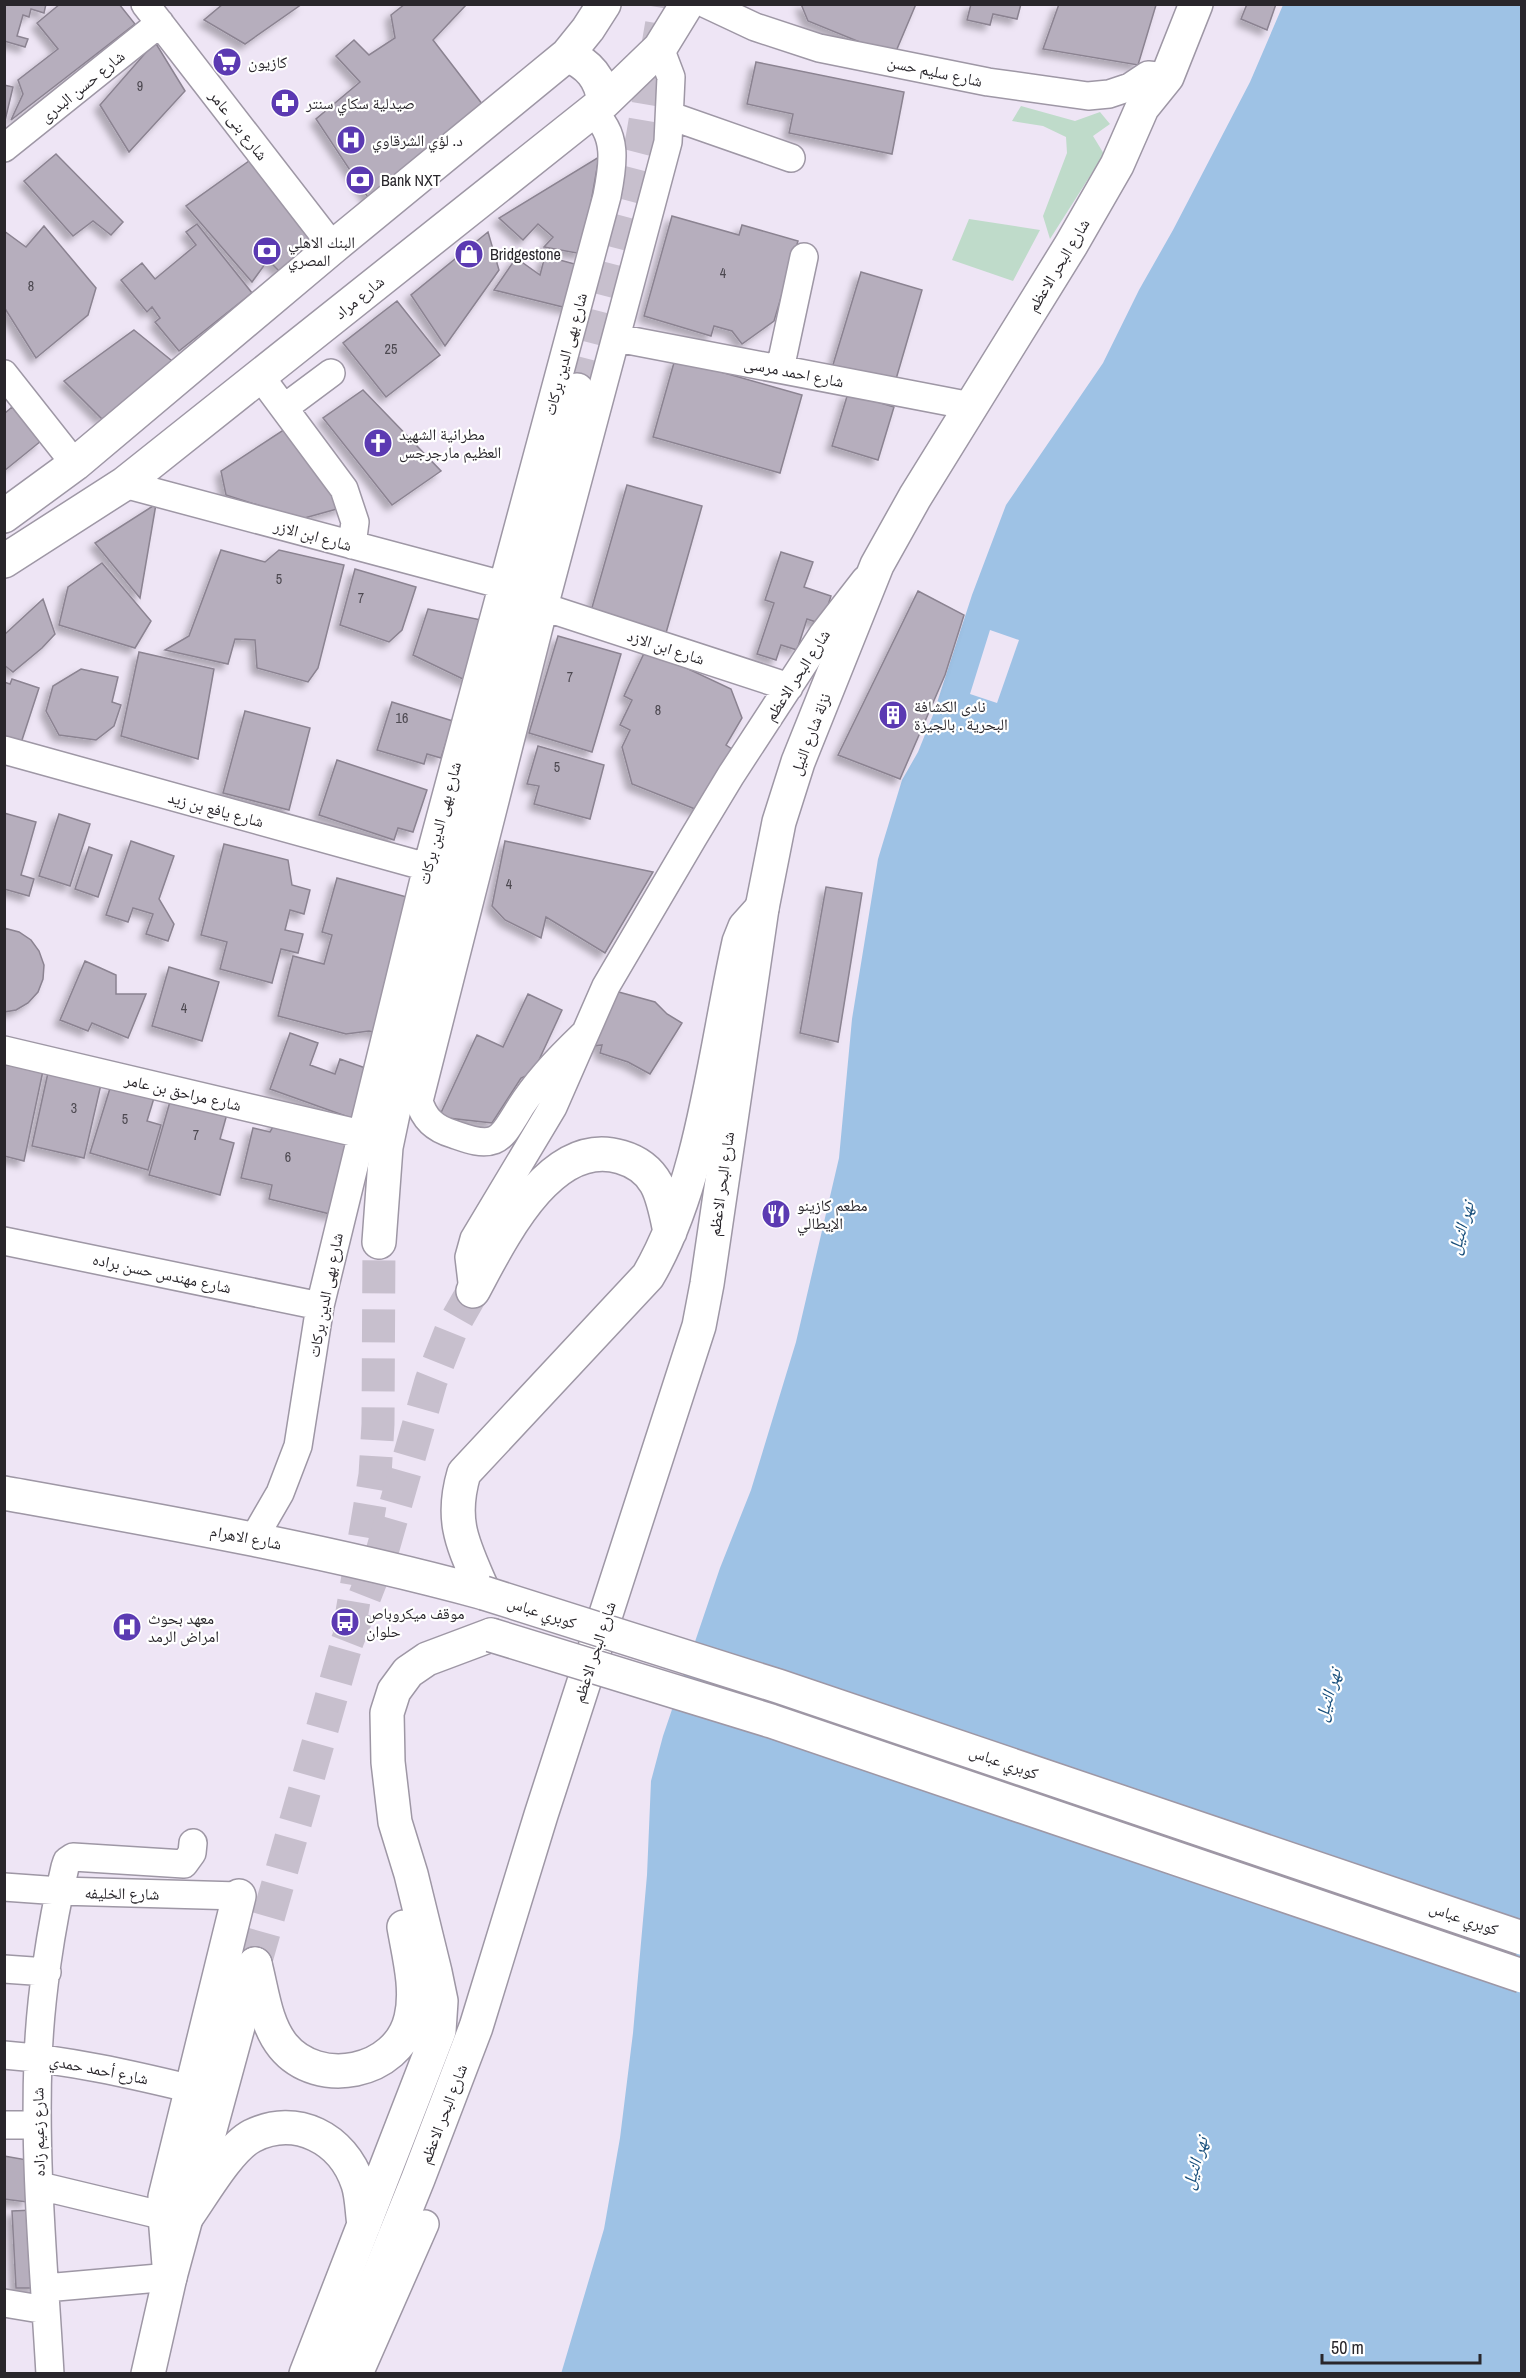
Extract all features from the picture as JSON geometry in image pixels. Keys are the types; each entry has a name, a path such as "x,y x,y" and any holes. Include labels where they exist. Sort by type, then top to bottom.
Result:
{"main road":[{"path":"4,516 75,464 333,246 567,55 604,4"},
{"name":"شارع مراد","path":"4,561 124,484 597,107 660,48 687,4"},
{"name":"شارع البحر الاعظم","path":"877,566 915,496 1071,245 1117,165 1142,108 1167,77 1196,4"},
{"path":"567,55 579,60 597,77 602,89 597,107"},
{"name":"شارع بهى الدين بركات","path":"379,1242 386,1147 394,1104 492,674 577,390"},
{"name":"نزلة شارع النيل","path":"762,908 779,822 798,762 877,566"},
{"path":"484,1593 466,1549 458,1521 458,1495 464,1473 648,1276 662,1253 699,1144 739,942 745,927 762,908"},
{"name":"شارع البحر الاعظم","path":"339,2373 418,2179 476,2026 541,1815 699,1326 762,908"},
{"path":"473,1291 496,1247 526,1202 551,1174 580,1157 607,1152 632,1160 651,1173 664,1198 670,1232"},
{"name":"شارع الاهرام","path":"4,1492 254,1538 402,1570 484,1593"},
{"name":"كوبري عباس","path":"484,1593 790,1690 1521,1938"},
{"path":"148,2373 170,2277 176,2215 255,1964 270,2023 283,2046 303,2063 328,2072 355,2071 380,2061 399,2043 411,2019 414,1993 398,1885 395,1822 388,1762 387,1713 394,1691 408,1672 427,1659 490,1635 771,1721 1521,1976"},
{"path":"306,2373 439,2031 441,2001 435,1972 411,1874 395,1822"},
{"path":"176,2215 165,2197 239,1896"},
{"path":"176,2215 250,2137 283,2127 316,2133 344,2154 358,2184 364,2227"}],"street":[{"name":"شارع سليم حسن","path":"706,4 755,27 819,48 988,82 1088,96 1109,94 1130,87 1148,75 1167,77"},
{"name":"شارع حسن البدرى","path":"4,148 152,14"},
{"name":"شارع بنى عامر","path":"152,14 333,246"},
{"path":"583,1035 540,1079 506,1130 493,1140 477,1141 446,1132 429,1122 421,1108 419,1101 544,607 662,168 671,116 671,77 660,48"},
{"name":"شارع بهى الدين بركات","path":"254,1538 280,1493 298,1446 320,1306 427,867 492,674 503,585 609,185 611,143 608,130 599,118 597,107"},
{"path":"671,116 791,158"},
{"path":"780,369 804,257"},
{"name":"شارع احمد مرسى","path":"617,338 970,406"},
{"path":"284,408 331,373"},
{"path":"4,374 75,464"},
{"path":"260,376 345,489 355,522 352,545"},
{"name":"شارع ابن الازر","path":"124,484 503,585"},
{"name":"شارع البحر الاعظم","path":"473,1291 469,1257 474,1239 553,1107 606,986 731,775 823,634 877,566"},
{"name":"شارع ابن الازد","path":"544,607 789,687"},
{"name":"شارع يافع بن زيد","path":"4,750 427,867"},
{"name":"شارع مراحق بن عامر","path":"4,1050 361,1134"},
{"name":"شارع مهندس حسن براده","path":"4,1240 320,1306"},
{"name":"شارع زعيم زاده","path":"50,2373 37,2125 38,2058 47,1972 65,1867 73,1857 184,1864 189,1860 193,1843"},
{"name":"شارع الخليفه","path":"4,1887 60,1891 239,1896"},
{"path":"4,1969 47,1972"},
{"name":"شارع أحمد حمدي","path":"4,2055 38,2058 120,2072 192,2089"},
{"path":"4,2125 37,2125"},
{"path":"40,2186 176,2215"},
{"path":"359,2373 425,2224"},
{"path":"4,2303 45,2299 170,2277"}],"green space":[{"path":"1021,106 1075,121 1100,112 1110,124 1093,136 1104,154 1050,239 1043,216 1067,153 1066,137 1043,126 1012,121"},
{"path":"969,219 1040,230 1013,281 952,260"}],"water":[{"name":"نهر النيل","path":"1283,5 1521,5 1521,2373 561,2374 604,2229 620,2138 633,2033 647,1875 651,1781 663,1736 720,1568 751,1490 796,1342 839,1158 852,1019 878,859 902,780 918,752 933,715 972,595 1006,505 1103,363 1139,290 1250,82"}],"pier":[{"name":"نادى الكشافة البحرية . بالجيزة","path":"990,630 1019,640 997,703 970,694"}],"building":[{"path":"4,4 46,4 44,13 31,9 29,17 23,15 17,36 28,39 25,47 4,41"},
{"path":"60,4 119,4 135,24 11,120 23,94 18,80 58,49 37,23"},
{"path":"223,4 302,4 245,44 204,20"},
{"path":"405,4 467,4 433,40 486,109 373,205 316,119 360,82 336,56 354,40 369,55 395,38 391,15"},
{"path":"801,4 916,4 894,56 808,21"},
{"path":"971,4 1021,4 1017,19 993,14 990,25 967,20"},
{"path":"1059,4 1156,5 1138,65 1043,49"},
{"path":"1247,4 1276,4 1267,30 1241,19"},
{"path":"155,42 185,91 129,152 100,105"},
{"path":"756,62 904,92 892,154 789,133 793,114 747,104"},
{"path":"4,85 13,87 4,125"},
{"path":"56,154 123,222 111,235 93,221 73,236 24,181"},
{"path":"599,157 582,254 544,247 553,237 538,224 523,240 499,218"},
{"path":"249,161 319,244 279,271 268,260 252,282 186,206"},
{"path":"672,216 739,235 742,225 798,241 774,321 742,344 732,331 714,326 711,336 644,316"},
{"path":"197,224 252,293 179,351 155,322 160,318 152,307 147,312 121,280 142,263 155,279 196,245 186,232"},
{"path":"44,226 96,288 88,315 36,358 4,307 4,231 26,247"},
{"path":"488,232 499,270 445,346 411,295"},
{"path":"545,256 582,266 571,309 494,290 516,258 540,275"},
{"path":"861,272 922,290 894,386 832,368"},
{"path":"397,301 440,355 386,397 343,343"},
{"path":"134,330 177,365 102,419 64,381"},
{"path":"675,359 802,395 780,473 653,437"},
{"path":"363,390 441,471 392,505 323,418"},
{"path":"848,393 894,407 878,460 832,446"},
{"path":"12,407 41,441 4,471 4,414"},
{"path":"285,429 344,507 301,519 226,495 221,471"},
{"path":"627,485 702,506 666,633 591,611"},
{"path":"156,504 140,598 95,543"},
{"path":"221,550 265,562 279,550 344,565 318,668 308,682 257,668 255,640 235,639 228,664 165,650 189,636"},
{"path":"781,552 813,562 804,587 831,596 822,624 807,619 797,650 781,645 776,660 757,654 774,603 765,600"},
{"path":"102,563 151,621 135,648 59,625 68,587"},
{"path":"355,569 416,587 402,630 389,642 340,625"},
{"name":"نادى الكشافة البحرية . بالجيزة","path":"918,591 964,615 945,675 900,779 838,755"},
{"path":"43,599 55,634 13,672 4,665 4,635"},
{"path":"428,609 486,621 469,682 413,655"},
{"path":"558,636 621,654 592,752 529,733"},
{"path":"646,649 731,689 742,718 726,745 732,749 705,813 632,784 622,747 630,730 620,725 632,700 624,696"},
{"path":"139,652 214,669 198,759 121,736"},
{"path":"81,669 118,677 112,702 121,705 114,726 96,740 59,735 46,711 53,686"},
{"path":"12,679 39,688 21,743 4,738 4,682 10,684"},
{"path":"392,702 453,721 441,758 427,754 424,764 377,750"},
{"path":"245,711 310,728 289,810 223,793"},
{"path":"538,746 604,765 590,819 534,804 539,786 527,784"},
{"path":"337,760 427,790 413,832 398,828 394,840 319,815"},
{"path":"4,813 36,822 21,875 34,879 29,896 4,889"},
{"path":"59,814 90,824 70,886 39,876"},
{"path":"131,841 174,856 159,899 174,924 168,941 146,934 153,914 133,908 128,922 106,915"},
{"path":"505,841 653,872 605,953 546,917 541,938 505,920 492,906"},
{"path":"224,844 288,860 292,885 310,890 304,914 290,910 285,930 303,934 298,953 281,949 272,983 220,969 227,942 201,935"},
{"path":"89,847 112,855 98,897 75,889"},
{"path":"337,878 414,899 379,1034 369,1031 346,1034 278,1016 293,956 324,964 332,935 322,932"},
{"path":"826,887 862,893 838,1042 800,1033"},
{"path":"4,928 19,932 31,940 39,951 44,965 43,979 38,992 28,1003 16,1010 4,1012"},
{"path":"85,961 116,975 116,994 146,994 128,1038 92,1023 88,1031 60,1020"},
{"path":"169,967 219,982 202,1041 152,1026"},
{"path":"615,991 655,1002 667,1014 682,1023 650,1074 628,1062 600,1053 602,1045 587,1047"},
{"path":"528,994 562,1010 533,1073 521,1078 492,1123 439,1117 477,1035 503,1047"},
{"path":"290,1033 318,1043 310,1065 335,1074 340,1059 371,1070 354,1119 270,1089"},
{"path":"4,1058 44,1066 24,1161 4,1156"},
{"path":"49,1068 102,1080 84,1158 32,1146"},
{"path":"111,1085 154,1098 147,1121 161,1125 148,1170 90,1153"},
{"path":"171,1098 227,1114 220,1139 234,1143 220,1195 149,1175"},
{"path":"277,1120 353,1139 334,1215 269,1199 272,1185 241,1178 253,1128 270,1132"},
{"path":"4,2156 33,2161 27,2202 4,2199"},
{"path":"33,2210 37,2288 16,2288 12,2211"}],"tunnel":[{"path":"577,390 642,139 665,4"},
{"path":"255,1964 347,1642 375,1475 378,1424 379,1242"},
{"path":"347,1642 382,1552 431,1381 452,1328 473,1291"}],"place":[{"name":"كازيون","path":"227,62"},
{"name":"صيدلية سكاي سنتر","path":"285,103"},
{"name":"د. لؤي الشرقاوي","path":"351,140"},
{"name":"Bank NXT","path":"360,180"},
{"name":"البنك الاهلي المصري","path":"267,251"},
{"name":"Bridgestone","path":"469,254"},
{"name":"مطرانية الشهيد العظيم مارجرجس","path":"378,443"},
{"name":"نادى الكشافة البحرية . بالجيزة","path":"893,715"},
{"name":"مطعم كازينو الإيطالي","path":"776,1214"},
{"name":"موقف ميكروباص حلوان","path":"345,1622"},
{"name":"معهد بحوث امراض الرمد","path":"127,1627"}]}
